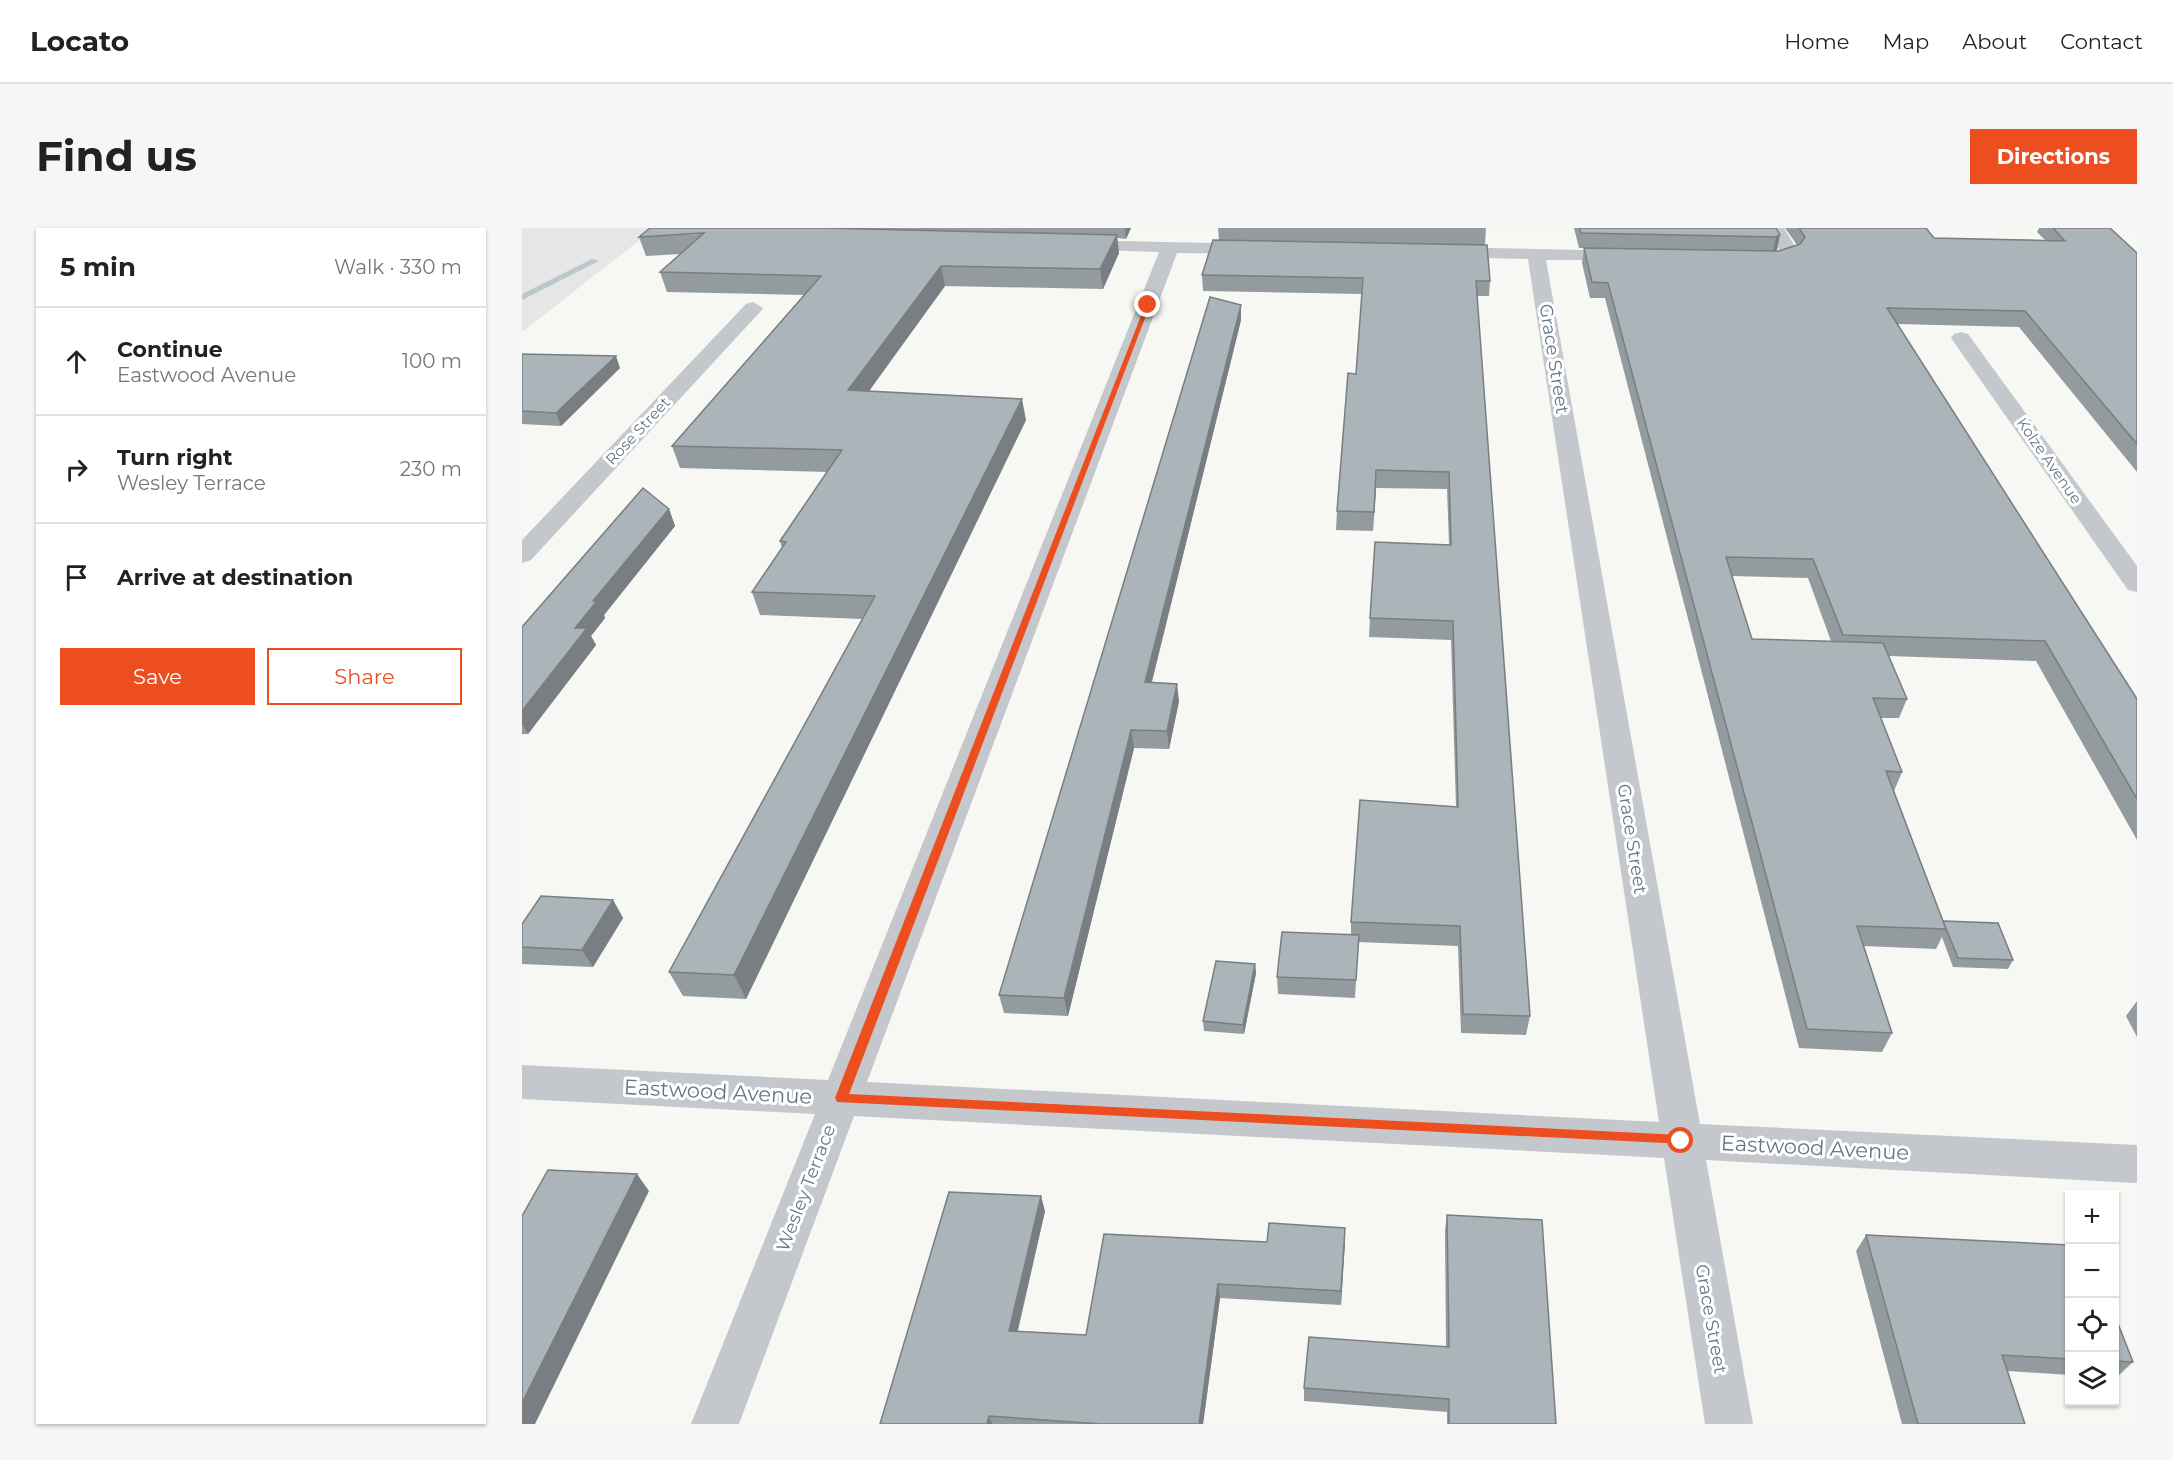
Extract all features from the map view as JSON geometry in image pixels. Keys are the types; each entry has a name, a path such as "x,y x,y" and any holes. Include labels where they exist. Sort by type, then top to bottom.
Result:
{"street":[{"path":"1739,258 1775,259 1790,253 1775,228"},
{"path":"1054,244 1276,249"},
{"name":"Wesley Terrace","path":"715,1424 1170,247"},
{"path":"1430,252 1644,256"},
{"name":"Grace Street","path":"1536,254 1729,1424"},
{"name":"Rose Street","path":"522,555 753,308"},
{"name":"Kolze Avenue","path":"1961,338 2137,584"},
{"name":"Eastwood Avenue","path":"522,1082 2137,1164"}],"shaded area":[{"path":"522,228 655,228 522,332"}],"building":[{"path":"650,228 825,228 1117,235 1100,269 941,266 848,390 1022,399 734,975 669,972 875,596 752,592 786,542 780,541 842,450 672,446 821,276 660,272 704,233 639,237"},
{"path":"1579,228 1776,228 1780,235 1776,237 1581,233"},
{"path":"1799,228 1926,228 1934,238 2065,241 2053,228 2110,228 2137,253 2137,444 2025,311 1887,308 2137,699 2137,799 2045,641 1843,635 1813,559 1726,557 1752,639 1883,643 1907,699 1873,698 1902,772 1886,771 1946,929 1857,926 1892,1033 1807,1029 1608,283 1592,282 1584,248 1779,251 1800,244 1805,237"},
{"path":"1213,240 1487,245 1490,281 1476,281 1530,1016 1463,1014 1460,926 1351,922 1360,800 1458,807 1453,621 1370,618 1375,542 1451,545 1449,472 1376,470 1374,512 1337,511 1348,373 1356,374 1363,278 1202,275"},
{"path":"1210,297 1241,305 1145,682 1177,684 1167,731 1131,730 1064,998 999,995"},
{"path":"522,354 616,356 556,413 522,411"},
{"path":"643,488 669,509 593,601 597,601 575,628 587,628 522,711 522,627"},
{"path":"541,896 613,900 582,950 522,947 522,924"},
{"path":"1943,921 1998,923 2013,960 1958,958"},
{"path":"1282,932 1359,935 1356,980 1277,977"},
{"path":"1216,961 1255,964 1243,1025 1203,1021"},
{"path":"548,1170 637,1174 522,1403 522,1216"},
{"path":"949,1192 1041,1196 1009,1331 1086,1335 1104,1234 1267,1242 1269,1223 1345,1228 1341,1291 1218,1284 1199,1424 1101,1424 989,1416 987,1424 880,1424"},
{"path":"1447,1215 1542,1220 1556,1424 1449,1424 1449,1399 1304,1388 1309,1337 1449,1347"},
{"path":"1866,1235 2065,1245 2065,1359 2002,1355 2025,1424 1918,1424"},
{"path":"2119,1326 2133,1362 2119,1361"}],"waterway":[{"path":"522,297 595,261"}],"route":[{"path":"1148,305 841,1098 1681,1141"}]}
